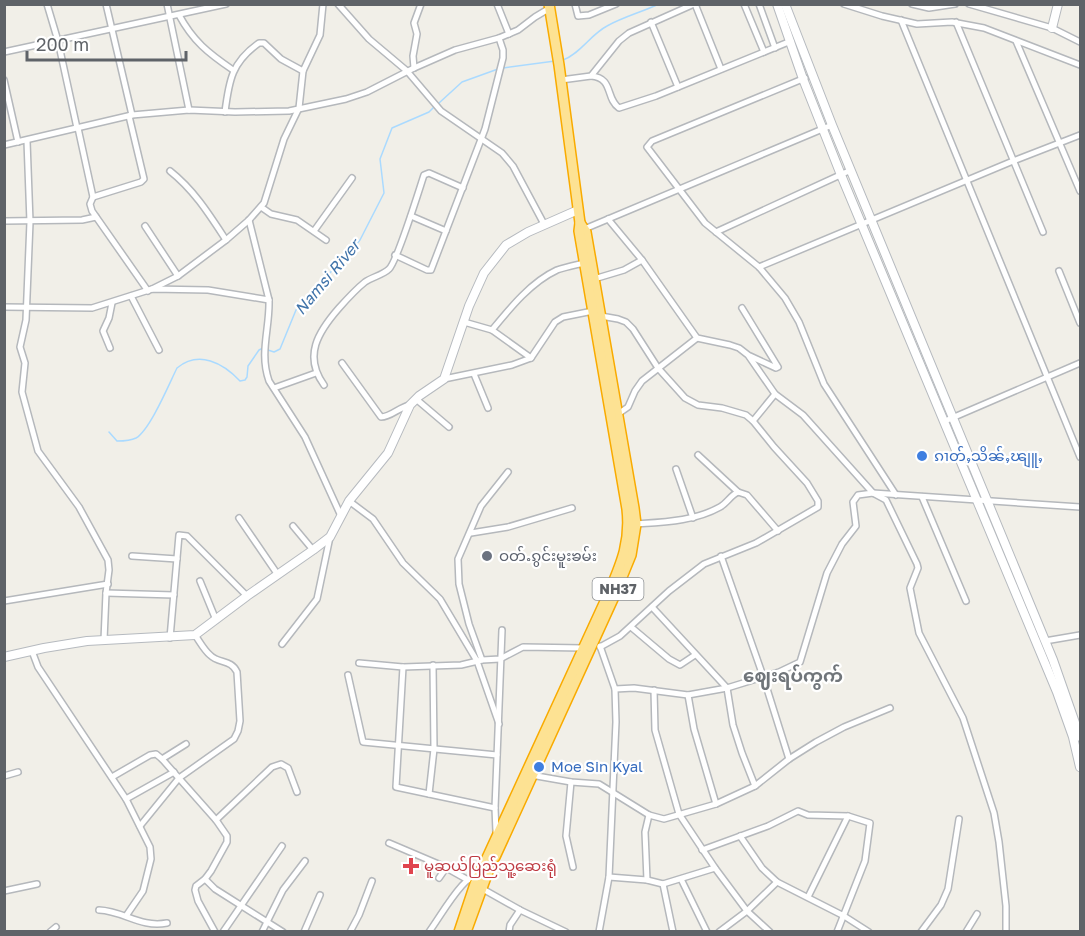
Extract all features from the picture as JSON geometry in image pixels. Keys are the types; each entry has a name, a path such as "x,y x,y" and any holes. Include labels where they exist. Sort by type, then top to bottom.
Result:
{"highway":[{"name":"NH37","path":"466,932 496,837 597,643 631,555 636,524 597,314 584,263 550,6"},
{"name":"NH37","path":"459,932 475,884 498,849 624,555 629,524 597,314 594,279 581,228"}],"street":[{"path":"47,4 58,41 93,197 90,204 96,217 150,290"},
{"path":"93,197 141,182 144,179 106,4"},
{"path":"167,4 189,110"},
{"path":"4,52 170,18 226,4"},
{"path":"4,307 92,308 150,290 178,276 249,220 264,203 284,139 299,108 303,71 320,35 323,4"},
{"path":"338,4 369,39 408,71 438,108 502,153 513,166 544,224"},
{"path":"414,68 413,56 417,34 414,23 421,4"},
{"path":"497,4 509,34"},
{"path":"575,4 578,16 589,15 616,4"},
{"path":"591,76 619,41 629,33 694,4 721,69"},
{"path":"744,4 764,52"},
{"path":"759,4 775,48"},
{"path":"777,4 812,75 988,500 1045,641 1080,737"},
{"path":"785,4 803,79 822,129 1057,692 1080,763"},
{"path":"844,4 917,24 956,22 984,28 1080,65"},
{"path":"912,4 929,8 955,4"},
{"path":"969,4 1052,28 1080,42"},
{"path":"1052,28 1058,4"},
{"path":"4,145 131,115 189,110 289,111 356,96 455,50 499,38 518,30 550,6"},
{"path":"179,15 189,34 207,53 232,70"},
{"path":"901,20 1080,457"},
{"path":"651,22 678,87"},
{"path":"956,22 1043,232"},
{"path":"395,255 430,271 482,139 501,65 503,50 499,38"},
{"path":"561,80 591,76 601,78 606,83 613,103 619,108 794,40"},
{"path":"1016,41 1062,143 1080,191"},
{"path":"225,112 232,70 261,42 281,59 303,71"},
{"path":"812,75 648,144 648,150 705,223 759,267 785,298 799,322 824,384 896,495"},
{"path":"4,80 18,142"},
{"path":"581,228 608,219 832,125"},
{"path":"759,267 1080,135"},
{"path":"27,141 30,222 27,308 20,347 25,363 21,392 38,451 79,507 108,560 104,640"},
{"path":"716,232 851,170"},
{"path":"170,171 199,198 226,240"},
{"path":"324,385 316,373 315,349 318,336 326,323 365,283 389,269 426,173 463,188"},
{"path":"314,231 352,178"},
{"path":"261,207 271,214 297,220 326,240"},
{"path":"444,379 484,273 506,245 544,224 578,210"},
{"path":"411,216 446,231"},
{"path":"4,221 82,220 96,217"},
{"path":"608,219 642,260 697,338 739,348 748,355 778,367 742,308"},
{"path":"249,220 269,300 263,358 266,372 304,437 341,516"},
{"path":"145,226 178,276"},
{"path":"594,279 624,270 642,260"},
{"path":"492,330 512,306 542,279 559,270 584,263"},
{"path":"1059,270 1080,323"},
{"path":"150,290 208,290 269,300"},
{"path":"891,295 901,290"},
{"path":"131,296 159,350"},
{"path":"110,348 103,331 110,318 112,303"},
{"path":"282,644 317,599 330,537 349,501 388,453 410,405 444,379 474,374 531,358 555,322 563,317 597,314 626,322 658,368 685,398 698,405 722,408 746,415 753,421 807,483 818,501 818,507 756,543 704,564 693,571 620,636 597,643 615,689 616,722 609,877 599,932"},
{"path":"464,322 492,330 531,358"},
{"path":"617,415 628,407 642,381 697,338"},
{"path":"915,352 925,348"},
{"path":"748,355 775,394 803,416 873,493 888,504 917,564 918,568 910,588 919,633 959,709 994,813 1006,906 1006,932"},
{"path":"342,363 381,417 386,417 402,406 410,405"},
{"path":"945,421 1080,363"},
{"path":"274,388 316,373"},
{"path":"474,374 488,408"},
{"path":"753,421 775,394"},
{"path":"416,399 449,427"},
{"path":"698,455 738,492 747,495 778,531"},
{"path":"676,469 693,518"},
{"path":"498,724 459,584 458,560 481,506 508,472"},
{"path":"636,524 693,518 724,505 738,492"},
{"path":"615,689 634,688 688,695 727,688 779,672 801,662 827,573 842,544 856,526 853,502 858,495 873,493 1080,507"},
{"path":"922,497 966,601"},
{"path":"349,501 373,519 403,563 440,599 479,661"},
{"path":"471,533 508,527 572,508"},
{"path":"239,518 278,574"},
{"path":"293,526 313,550"},
{"path":"170,638 177,536 182,534 187,536 247,596"},
{"path":"4,657 58,645 104,640 195,636 330,537"},
{"path":"132,556 177,559"},
{"path":"722,556 789,759"},
{"path":"200,581 216,620"},
{"path":"4,601 108,584"},
{"path":"106,593 174,595"},
{"path":"652,607 727,688 733,725 755,786"},
{"path":"631,627 669,659 680,665 695,655"},
{"path":"498,849 495,808 502,630"},
{"path":"1045,641 1080,635"},
{"path":"140,826 179,778 234,739 238,731 240,721 237,672 234,666 210,656 195,636"},
{"path":"359,663 403,667 461,665 500,659 523,647 583,648"},
{"path":"32,651 38,667 126,799 150,847 151,859 143,891 126,916"},
{"path":"429,794 434,749 433,665"},
{"path":"403,667 396,787 495,808"},
{"path":"348,675 363,742 497,755"},
{"path":"654,690 655,730 679,814 702,850 747,911 770,932"},
{"path":"688,695 694,729 716,804"},
{"path":"529,774 571,782 593,782 614,792 649,815 664,819 716,804 755,786 789,759 844,727 890,708"},
{"path":"162,759 186,744"},
{"path":"112,777 150,755 156,754 216,820 227,836 227,842 205,879 196,886 196,893 215,932"},
{"path":"216,820 273,767 281,764 288,768 297,792"},
{"path":"4,776 18,772"},
{"path":"126,799 174,772"},
{"path":"571,782 566,836 573,867"},
{"path":"702,850 768,826 798,811 808,815 848,816 871,825 865,861 837,932"},
{"path":"647,880 645,832 649,815"},
{"path":"808,897 848,816"},
{"path":"921,932 942,905 948,889 959,819"},
{"path":"740,836 762,868 777,882 844,916 869,932"},
{"path":"389,843 447,868 468,880"},
{"path":"223,932 282,846"},
{"path":"262,932 283,890 305,861"},
{"path":"429,932 468,880 488,865"},
{"path":"439,878 447,868"},
{"path":"609,877 647,880 663,884 715,868"},
{"path":"205,879 215,889 283,932"},
{"path":"681,879 706,932"},
{"path":"350,932 372,881"},
{"path":"719,932 727,929 777,882"},
{"path":"4,891 37,884"},
{"path":"663,884 673,932"},
{"path":"481,888 519,910 566,932"},
{"path":"304,932 320,896"},
{"path":"99,910 126,916 144,924 166,923"},
{"path":"509,932 510,925 519,910"},
{"path":"966,932 977,914"},
{"path":"50,932 56,927"}],"waterway":[{"path":"563,60 607,26 659,4"},
{"name":"Namsi River","path":"503,68 555,61"},
{"name":"Namsi River","path":"439,103 462,82 498,69"},
{"name":"Namsi River","path":"268,350 274,352 280,349 296,310 360,240 384,193 380,159 392,128 429,112 435,106"},
{"name":"Namsi River","path":"109,432 117,441 136,438 153,417 177,368 185,363 202,359 210,361 226,369 240,381 245,380 248,366 263,348"}],"place":[{"name":"ၵၢတ်ႇသိၼ်ႇၽျူႇ","path":"922,456"},
{"name":"ဝတ်ႉၵွင်းမူးၶမ်း","path":"487,556"},
{"name":"Moe Sin Kyal","path":"539,767"},
{"name":"မူဆယ်ပြည်သူ့ဆေးရုံ","path":"411,866"}],"district":[{"name":"ဈေးရပ်ကွက်","path":"793,676"}]}
